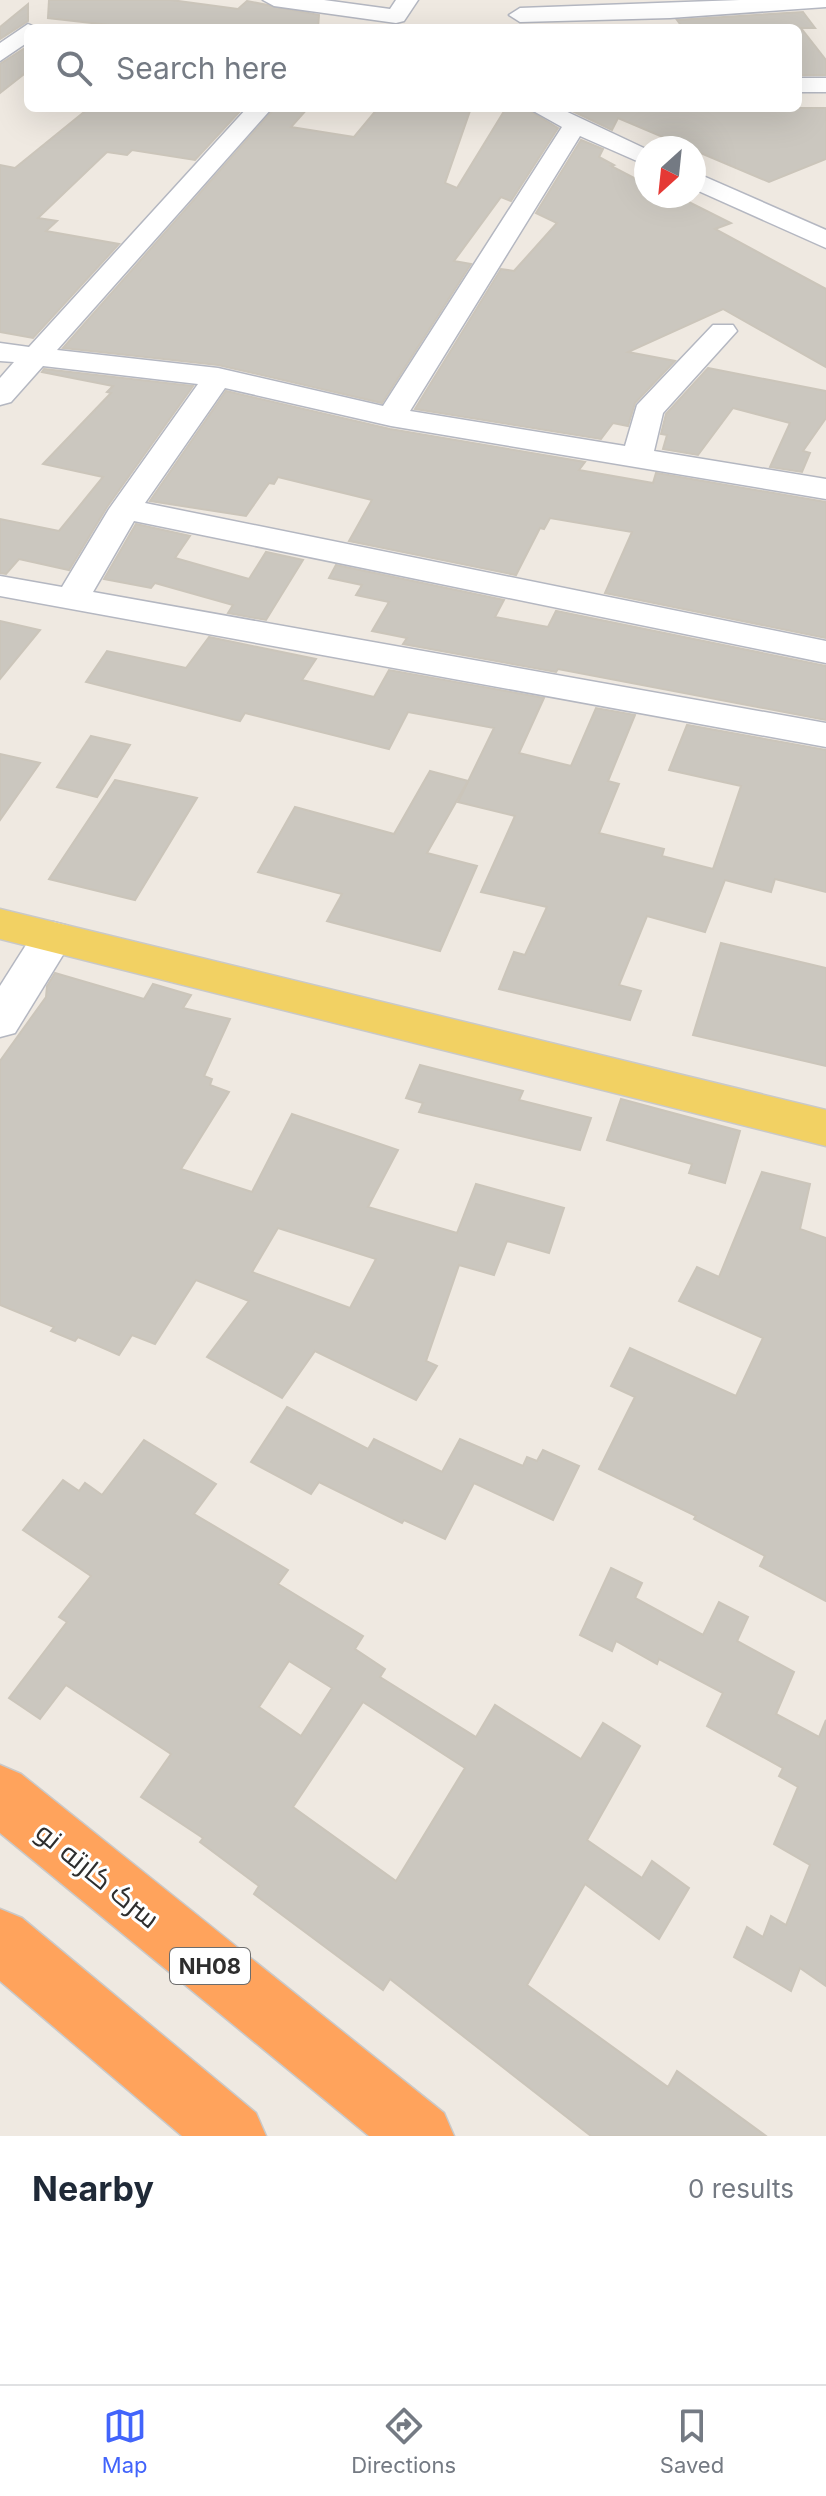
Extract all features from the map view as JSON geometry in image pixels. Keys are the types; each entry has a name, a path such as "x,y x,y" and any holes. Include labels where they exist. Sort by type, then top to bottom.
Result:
{"highway":[{"name":"سرک کارته نو","path":"0,1795 421,2136"},
{"path":"0,1940 233,2136"}],"main road":[{"path":"0,924 826,1128"}],"street":[{"path":"274,0 396,16 407,0"},
{"path":"521,14 826,1"},
{"path":"331,24 342,9"},
{"path":"0,26 24,29"},
{"path":"0,54 24,33"},
{"path":"802,85 826,85"},
{"path":"0,396 256,112"},
{"path":"548,112 634,152"},
{"path":"391,417 576,125"},
{"path":"706,185 826,240"},
{"path":"637,460 648,411 723,331"},
{"path":"0,352 218,377 391,417 826,489"},
{"path":"71,601 125,509 218,377"},
{"path":"125,509 826,652"},
{"path":"0,586 826,735"},
{"path":"0,1021 53,937"}],"building":[{"path":"49,0 171,0 238,9 247,1 319,15 318,24 101,24 48,18"},
{"path":"28,4 28,21 0,39 0,27"},
{"path":"803,12 815,28 802,28 802,24 680,24 677,20"},
{"path":"802,29 826,60 826,75 802,75"},
{"path":"24,49 24,74 0,93 0,64"},
{"path":"802,108 826,108 826,159 769,182 706,155 706,136 660,136 618,118 612,130 574,112 802,112"},
{"path":"84,112 239,112 195,160 132,150 127,155 107,152 38,218 57,221 46,231 119,244 33,338 0,332 0,165 15,168"},
{"path":"271,112 304,112 291,127 354,137 375,112 470,112 445,183 457,188 504,112 532,112 558,128 511,201 501,197 454,261 471,264 382,403 218,365 63,348"},
{"path":"581,140 603,149 599,157 634,178 634,208 701,208 731,223 715,229 826,289 826,367 723,309 628,352 675,361 635,403 628,426 613,423 601,439 415,409 501,269 514,271 557,223 536,213"},
{"path":"708,368 826,391 826,418 803,451 810,453 802,472 770,467 790,423 733,408 698,455 663,449 667,435 661,434 666,414"},
{"path":"44,369 193,386 107,507 69,570 19,559 6,574 0,573 0,519 59,531 103,477 43,464 111,393 107,392 113,386 42,372"},
{"path":"226,391 390,429 585,462 579,470 653,483 656,473 826,502 826,638 605,593 632,532 550,518 544,529 540,528 516,575 349,541 372,500 278,477 274,484 269,483 246,516 150,501"},
{"path":"136,524 190,536 175,558 249,579 266,552 303,560 266,620 228,613 233,605 155,583 151,588 104,579"},
{"path":"336,565 504,600 495,617 548,627 556,611 826,666 826,720 558,669 556,672 403,644 407,638 372,631 389,602 356,595 362,585 329,578"},
{"path":"0,621 40,630 0,679"},
{"path":"209,637 316,659 302,680 374,697 389,670 544,698 519,753 571,766 596,708 635,715 608,781 619,784 599,833 664,849 662,856 713,869 741,786 669,770 687,725 826,750 826,892 775,879 771,892 725,880 705,932 647,916 619,985 641,991 630,1020 499,989 514,952 525,955 547,907 481,892 515,816 458,802 494,728 408,712 389,749 245,713 240,721 86,682 107,651 186,668"},
{"path":"91,736 130,745 97,797 57,787"},
{"path":"0,754 40,763 0,820"},
{"path":"430,771 468,781 427,853 477,866 440,951 327,921 342,894 258,872 295,807 394,834"},
{"path":"115,780 197,798 135,900 49,879"},
{"path":"721,943 826,968 826,1066 693,1035"},
{"path":"55,973 144,999 153,984 191,995 183,1008 230,1019 204,1076 212,1079 210,1085 229,1092 181,1169 252,1192 292,1114 398,1150 368,1207 457,1233 476,1184 564,1208 549,1253 507,1241 494,1275 459,1265 426,1361 437,1366 416,1400 315,1351 282,1398 207,1357 249,1301 196,1280 155,1344 132,1335 119,1355 78,1337 75,1341 51,1331 54,1327 0,1305 0,1061 46,997 47,986","holes":["278,1228 376,1259 350,1308 252,1272"]},
{"path":"420,1065 523,1091 519,1100 591,1118 580,1150 419,1112 423,1103 406,1098"},
{"path":"621,1099 740,1131 725,1183 689,1173 692,1164 607,1140"},
{"path":"762,1172 810,1184 800,1229 826,1238 826,1601 760,1566 765,1556 694,1519 696,1516 599,1469 635,1397 611,1386 630,1348 736,1396 763,1338 679,1301 697,1267 719,1277"},
{"path":"287,1407 368,1449 374,1439 442,1472 460,1439 523,1466 527,1457 537,1461 543,1450 579,1466 553,1520 474,1483 445,1539 404,1520 402,1523 319,1482 311,1494 251,1462"},
{"path":"144,1440 216,1484 194,1514 288,1570 278,1584 363,1636 355,1649 385,1669 380,1677 476,1737 495,1705 581,1759 603,1723 640,1746 587,1840 642,1878 652,1861 689,1888 659,1939 585,1884 527,1985 668,2087 677,2071 766,2136 591,2136 390,1979 383,1990 254,1894 259,1886 200,1842 203,1838 141,1797 171,1754 66,1685 40,1719 9,1698 67,1622 59,1617 91,1576 23,1530 63,1480 79,1491 85,1483 102,1495","holes":["289,1661 332,1688 301,1736 259,1707","363,1702 465,1768 396,1881 293,1807"]},
{"path":"611,1568 642,1583 635,1598 703,1635 719,1602 748,1617 737,1641 794,1672 776,1714 819,1737 826,1720 826,1986 800,1968 791,1991 734,1957 747,1927 763,1937 771,1916 786,1925 810,1865 774,1844 798,1787 779,1776 783,1768 707,1726 723,1693 659,1659 657,1664 616,1641 612,1651 580,1635"}]}
